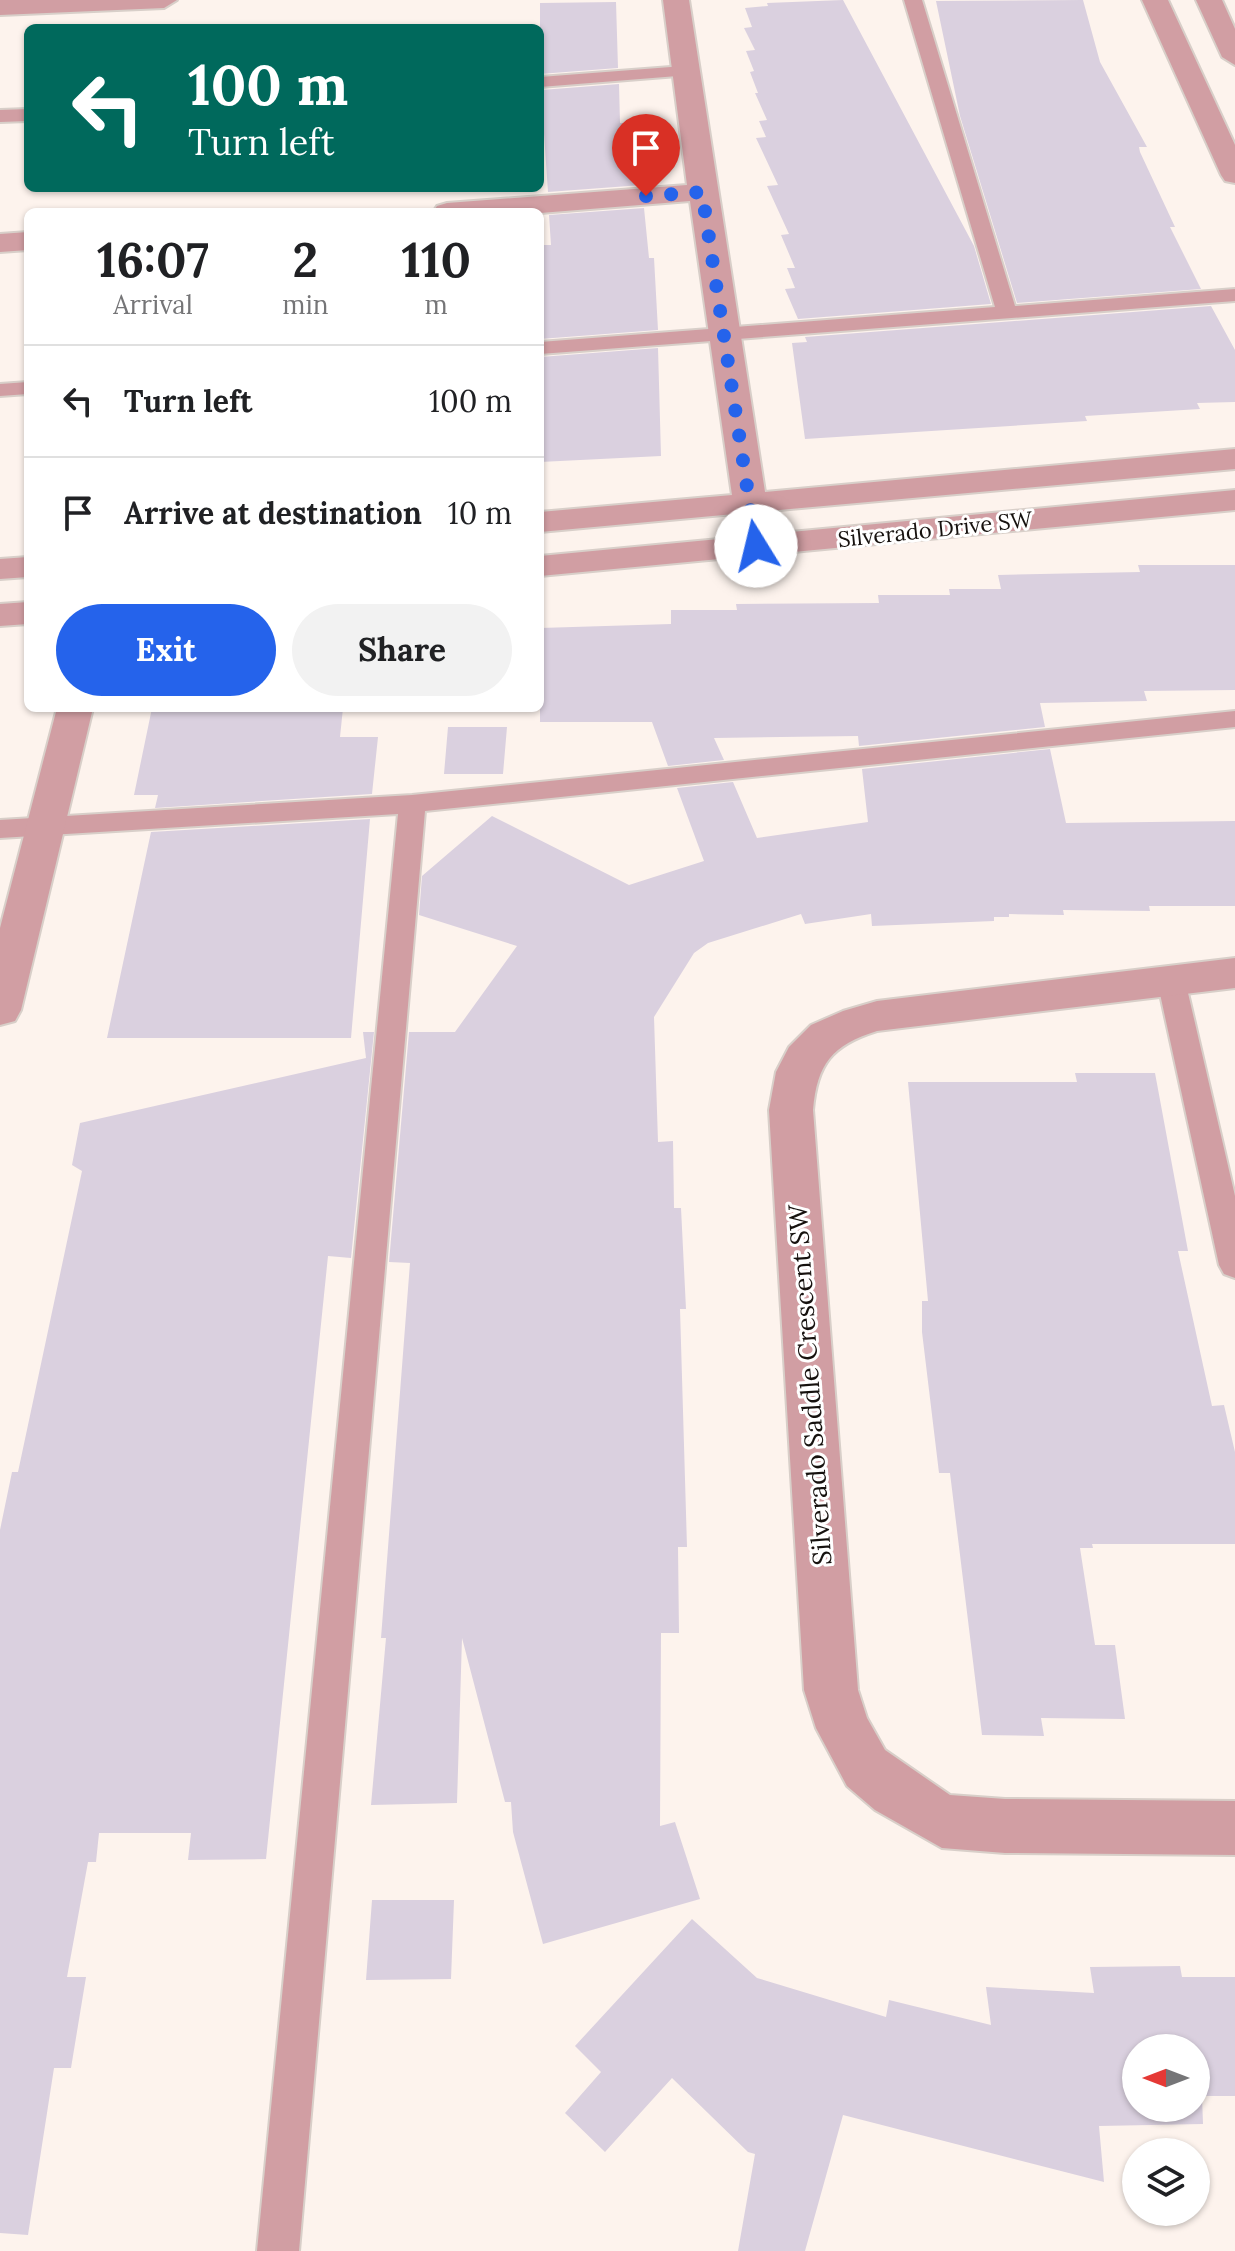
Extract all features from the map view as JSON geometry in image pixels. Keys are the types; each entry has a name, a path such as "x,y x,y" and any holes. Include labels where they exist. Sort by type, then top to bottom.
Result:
{"street":[{"path":"0,7 164,0"},
{"path":"676,0 756,546"},
{"path":"1155,0 1235,175"},
{"path":"1209,0 1235,57"},
{"path":"498,208 702,192"},
{"path":"0,243 24,241"},
{"name":"Silverado Drive SW","path":"544,522 1234,459"},
{"name":"Silverado Drive SW","path":"544,566 1235,500"},
{"path":"0,569 24,567"},
{"path":"0,615 24,613"},
{"path":"0,1010 74,712"},
{"name":"Silverado Saddle Crescent SW","path":"1235,973 864,1019 825,1036 806,1053 792,1080 791,1110 831,1690 843,1728 866,1768 895,1792 942,1821 1005,1826 1235,1828"}],"lane":[{"path":"913,0 1006,310"},
{"path":"544,82 684,71"},
{"path":"0,116 24,115"},
{"path":"544,348 1006,310 1235,295"},
{"path":"0,390 24,388"},
{"path":"0,829 412,804 1235,719"},
{"path":"278,2251 412,804"},
{"path":"1171,980 1235,1265"}],"building":[{"path":"843,0 974,246 991,304 798,319 785,289 795,288 787,268 795,268 781,235 789,234 767,186 778,185 756,138 766,137 759,121 767,120 750,72 754,71 746,51 755,50 744,28 752,27 745,8 768,6 767,3"},
{"path":"1083,0 1100,62 1147,147 1139,147 1140,152 1175,227 1170,227 1201,289 1017,303 960,116 936,1"},
{"path":"616,2 618,68 544,74 544,24 540,24 540,3"},
{"path":"619,84 620,123 634,123 642,185 548,192 544,90"},
{"path":"644,208 649,258 654,258 658,330 544,339 544,245 551,245 549,215"},
{"path":"1211,306 1235,350 1235,402 1197,403 1200,409 1085,416 1087,421 805,439 792,343 807,342 805,337"},
{"path":"658,348 661,456 544,462 544,357"},
{"path":"1138,565 1235,565 1235,690 1144,691 1147,701 1040,703 1045,727 859,746 858,736 714,738 724,760 668,766 652,722 540,722 540,712 544,712 544,628 671,624 671,610 737,610 736,604 879,603 878,595 950,595 949,589 1001,589 998,575 1140,572"},
{"path":"151,712 343,712 340,737 378,737 372,794 155,808 158,795 134,795"},
{"path":"448,727 507,727 503,774 444,774"},
{"path":"1050,749 1066,823 1235,821 1235,906 1149,906 1150,911 1063,910 1064,915 1009,914 1009,917 994,917 994,921 872,926 871,914 805,924 801,914 708,943 694,953 654,1017 658,1142 673,1141 674,1208 681,1208 686,1309 680,1309 687,1547 678,1547 679,1633 661,1633 660,1826 675,1822 700,1899 543,1944 513,1832 511,1802 505,1802 462,1638 457,1803 371,1805 386,1638 381,1638 410,1263 389,1262 409,1032 455,1032 517,946 419,915 422,876 492,816 629,885 704,861 677,788 733,782 757,838 868,822 862,769"},
{"path":"370,819 351,1038 107,1038 151,832"},
{"path":"363,1032 374,1032 351,1258 328,1256 266,1859 188,1860 191,1833 99,1833 96,1862 88,1862 67,1977 86,1977 71,2068 54,2068 28,2235 0,2233 0,1530 12,1472 18,1472 82,1171 72,1165 80,1123 366,1058"},
{"path":"1075,1073 1155,1073 1188,1251 1178,1251 1212,1406 1224,1405 1235,1452 1235,1544 1092,1544 1093,1548 1080,1548 1095,1645 1115,1645 1125,1719 1041,1718 1044,1736 982,1735 950,1473 939,1473 922,1332 922,1301 928,1301 908,1082 1077,1082"},
{"path":"372,1900 454,1900 451,1979 366,1980"},
{"path":"692,1919 757,1978 886,2017 889,2000 991,2025 986,1987 1094,1993 1090,1967 1180,1966 1182,1977 1235,1977 1235,2096 1210,2096 1210,2034 1122,2034 1122,2122 1203,2124 1099,2126 1104,2182 843,2115 805,2251 738,2251 755,2154 748,2152 672,2078 605,2152 565,2113 601,2072 575,2046"}],"route":[{"path":"646,196 702,192 756,546"}]}
